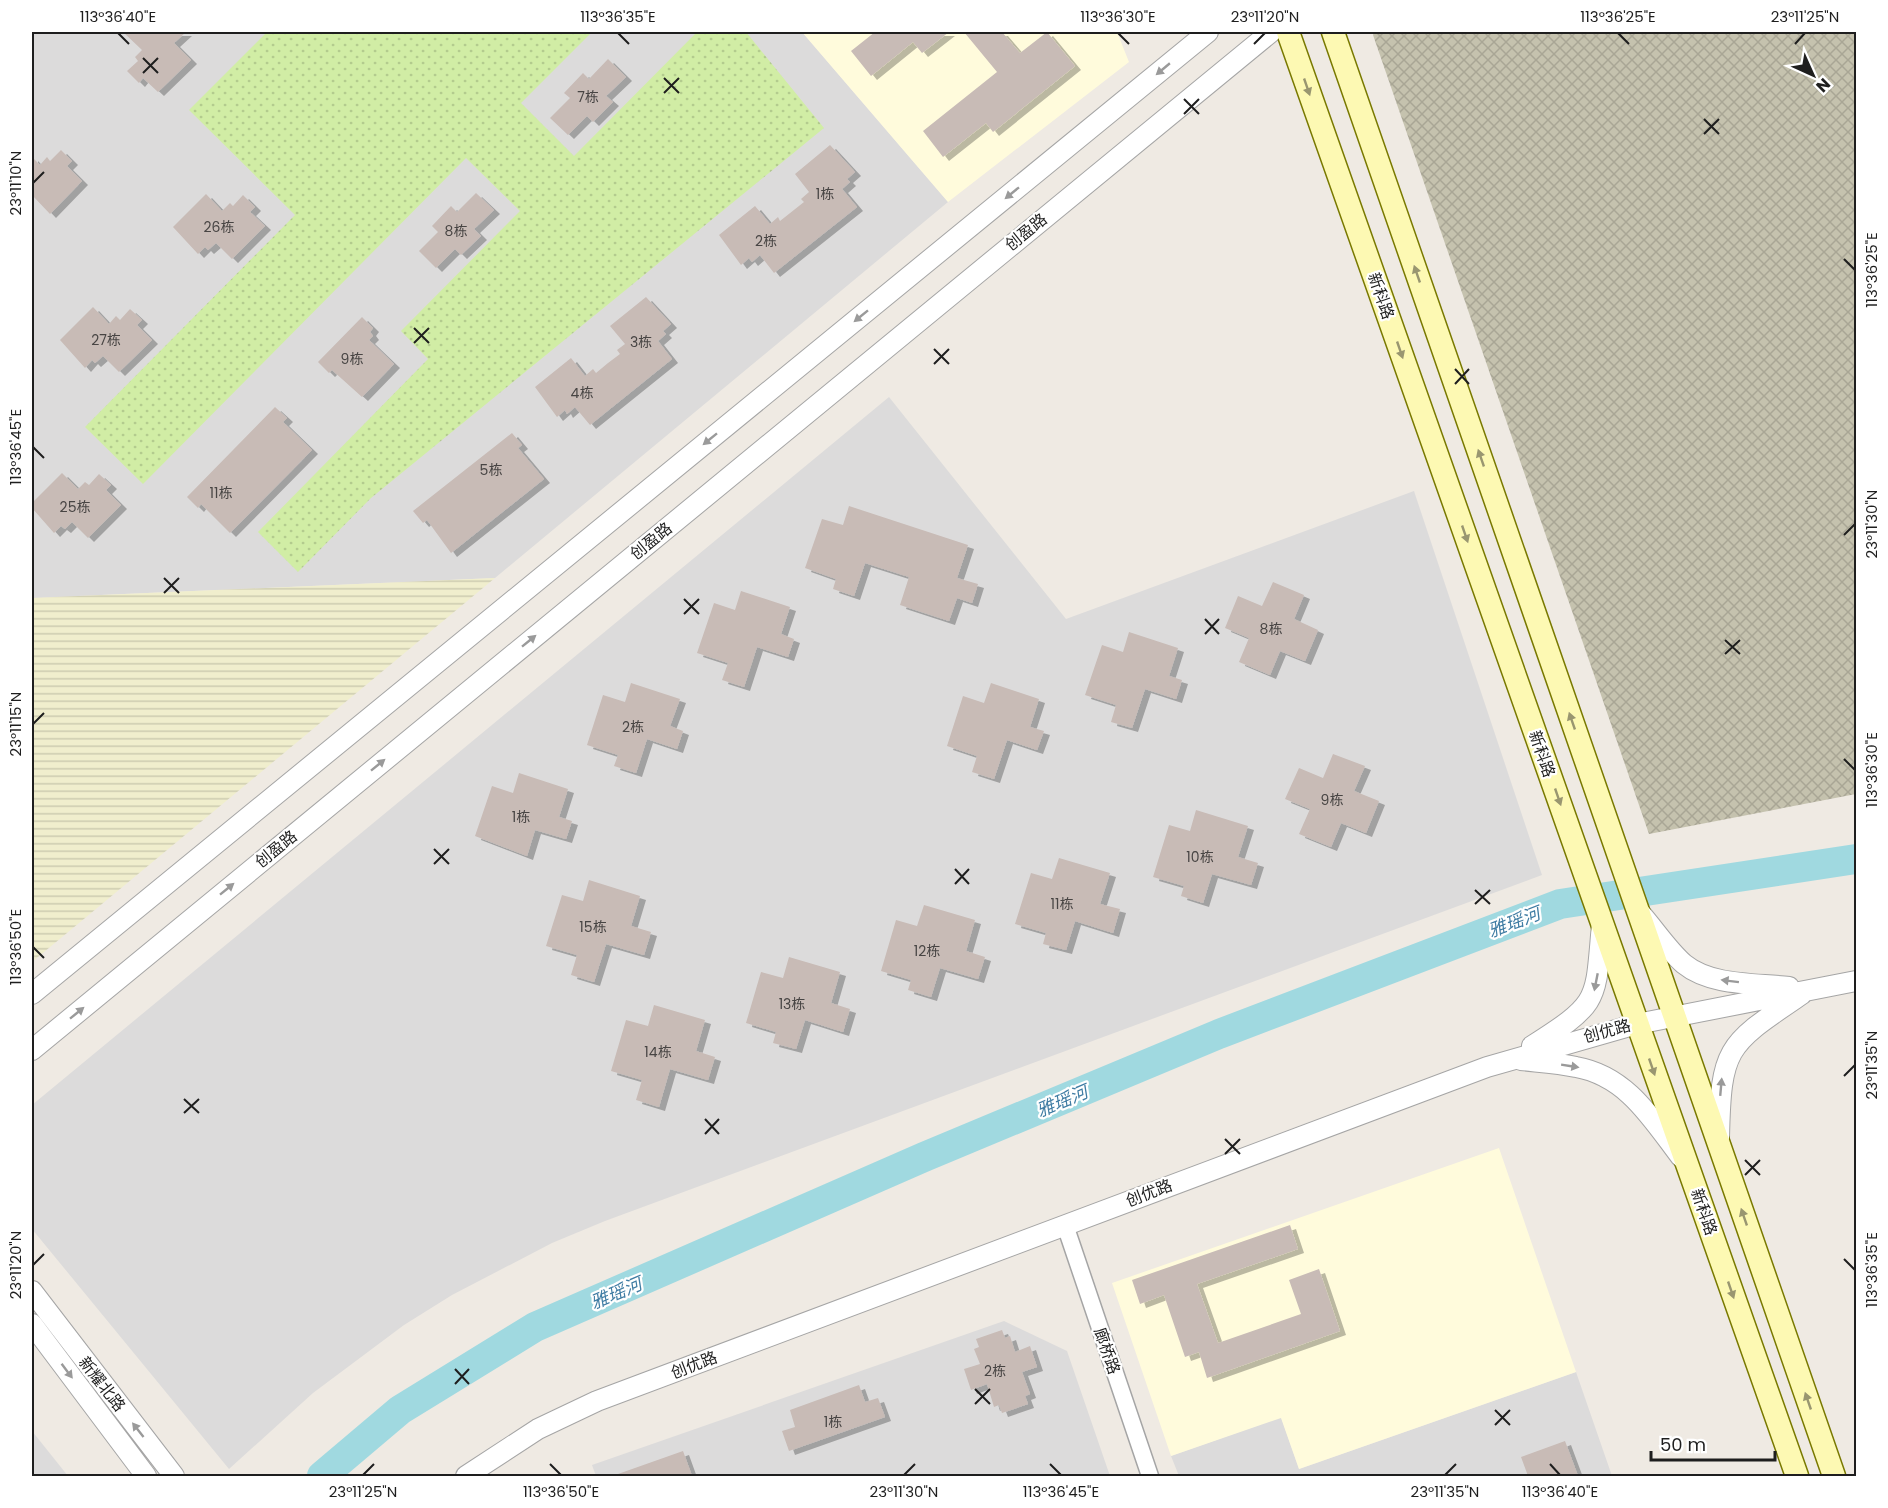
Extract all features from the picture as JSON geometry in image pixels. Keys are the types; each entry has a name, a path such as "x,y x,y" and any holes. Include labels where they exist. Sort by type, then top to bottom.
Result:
{"main road":[{"name":"新科路","path":"1288,32 1797,1476"},
{"path":"1333,32 1834,1476"}],"street":[{"path":"32,994 1208,32"},
{"name":"创盈路","path":"32,1050 1271,32"},
{"path":"1638,910 1676,956 1698,973 1722,980 1809,989"},
{"path":"1512,1059 1571,1022 1586,1007 1598,976 1602,924"},
{"name":"创优路","path":"466,1476 538,1430 597,1401 1512,1059 1637,1023 1857,981"},
{"path":"1719,1145 1722,1076 1733,1049 1747,1032 1809,989"},
{"path":"1512,1059 1576,1066 1613,1081 1644,1108 1688,1167"},
{"name":"廊桥路","path":"1065,1225 1150,1476"},
{"name":"新耀北路","path":"32,1291 174,1476"},
{"name":"新耀北路","path":"32,1324 146,1476"}],"shaded area":[{"path":"32,32 802,32 948,202 495,578 32,598"},
{"path":"802,32 1117,32 1129,62 948,202"},
{"path":"1374,32 1856,32 1856,794 1649,834 1373,35"},
{"path":"889,397 1066,619 1414,491 1542,875 605,1221 552,1243 452,1295 404,1325 313,1393 229,1469 32,1229 32,1105"},
{"path":"495,578 32,962 32,598"},
{"path":"1499,1148 1576,1372 1299,1469 1281,1418 1171,1456 1112,1283"},
{"path":"1004,1321 1067,1351 1110,1476 596,1476 592,1465"},
{"path":"1576,1372 1612,1476 1179,1476 1171,1456 1281,1417 1299,1469"},
{"path":"32,1431 68,1476 32,1476"}],"green space":[{"path":"267,32 592,32 521,103 574,156 697,32 746,32 824,128 371,498 298,572 258,532 428,359 401,331 520,211 466,158 143,484 85,427 295,215 189,110"}],"building":[{"path":"123,32 186,32 174,43 191,60 158,92 143,78 139,83 127,71 138,61 135,57 142,50"},
{"path":"875,32 949,32 922,53 913,42 871,76 851,51"},
{"path":"964,32 1002,32 1020,53 1047,32 1075,66 993,132 986,123 943,157 923,131 997,72"},
{"path":"608,59 626,77 606,96 613,102 593,122 587,116 568,135 550,118 570,98 564,93 583,73 589,79"},
{"path":"830,145 855,172 847,179 850,182 842,189 857,207 774,273 760,255 752,262 749,258 741,265 719,235 755,206 770,224 778,217 780,221 804,202 801,199 809,192 795,174"},
{"path":"61,150 72,161 67,166 82,181 50,214 32,195 32,157 40,165 47,157 50,161"},
{"path":"476,193 494,210 474,229 481,236 461,255 455,249 436,268 419,251 438,232 432,226 451,206 457,212"},
{"path":"206,194 222,211 230,203 233,206 243,195 255,207 250,212 265,226 232,259 216,243 208,250 205,247 198,254 173,227"},
{"path":"646,297 671,324 663,331 666,334 658,341 672,359 590,425 575,407 567,414 565,410 557,417 535,387 571,358 585,376 593,369 596,373 620,354 617,350 625,344 610,326"},
{"path":"93,307 109,324 116,316 120,320 130,309 142,320 137,325 152,340 119,372 103,356 95,363 92,360 85,368 60,340"},
{"path":"362,317 373,328 370,332 373,336 369,340 394,364 362,397 332,370 329,373 318,362"},
{"path":"275,407 287,418 283,422 312,450 230,533 201,504 198,508 187,497"},
{"path":"512,433 522,445 518,448 544,479 451,553 427,520 423,523 413,511"},
{"path":"62,473 78,489 85,482 89,485 99,474 111,485 106,490 121,505 88,538 72,522 65,529 61,526 54,533 32,508 32,503"},
{"path":"849,506 968,545 957,578 978,584 972,603 957,598 949,621 900,605 909,577 865,563 854,596 833,589 836,579 805,568 822,519 843,525"},
{"path":"1273,582 1304,595 1294,619 1318,630 1305,661 1280,651 1270,675 1239,662 1249,638 1225,628 1238,596 1262,606"},
{"path":"741,591 790,607 781,634 794,639 788,657 757,647 744,687 722,680 728,663 697,653 714,603 735,610"},
{"path":"1129,632 1178,648 1169,676 1182,680 1176,699 1145,689 1132,728 1111,722 1116,705 1085,695 1102,645 1123,652"},
{"path":"631,683 680,699 670,726 683,731 677,749 647,739 636,773 614,766 618,755 587,745 603,695 625,702"},
{"path":"991,683 1039,699 1030,727 1044,731 1037,750 1007,740 994,779 972,772 977,756 947,746 963,696 984,703"},
{"path":"1333,754 1365,766 1354,791 1379,801 1366,833 1341,823 1331,847 1299,834 1310,809 1285,799 1299,768 1323,778"},
{"path":"519,773 568,789 559,817 572,821 566,839 535,830 527,856 475,836 492,786 513,793"},
{"path":"1196,810 1248,826 1238,857 1258,863 1251,885 1212,874 1203,903 1181,896 1184,886 1153,877 1169,825 1190,831"},
{"path":"1059,858 1110,873 1100,904 1120,909 1113,933 1075,921 1066,950 1043,944 1046,933 1015,924 1031,873 1052,879"},
{"path":"589,880 640,896 631,926 651,932 644,955 606,944 594,982 571,975 577,955 546,946 562,895 583,901"},
{"path":"924,905 975,920 966,951 985,957 978,979 940,968 931,997 908,990 911,980 881,971 896,920 917,926"},
{"path":"789,957 840,972 831,1003 850,1009 843,1032 805,1020 796,1049 773,1043 776,1032 746,1023 761,972 783,978"},
{"path":"654,1005 705,1020 696,1051 715,1057 708,1080 670,1069 659,1107 636,1100 642,1080 611,1071 626,1020 648,1026"},
{"path":"1290,1225 1298,1249 1197,1284 1218,1343 1301,1314 1289,1280 1319,1269 1340,1331 1207,1378 1199,1352 1185,1357 1164,1295 1140,1304 1132,1280"},
{"path":"1002,1330 1005,1338 1010,1336 1015,1352 1030,1346 1037,1367 1022,1372 1030,1394 1025,1396 1028,1404 1002,1413 999,1405 994,1407 987,1384 971,1390 964,1369 980,1364 974,1349 979,1347 976,1339"},
{"path":"859,1385 865,1402 878,1398 885,1417 789,1451 782,1431 795,1427 790,1410"},
{"path":"1565,1441 1578,1476 1528,1476 1521,1457"},
{"path":"683,1451 692,1476 618,1476 618,1474"}],"waterway":[{"name":"雅瑶河","path":"322,1476 400,1410 535,1327 924,1157 1219,1034 1560,904 1856,859"}]}
